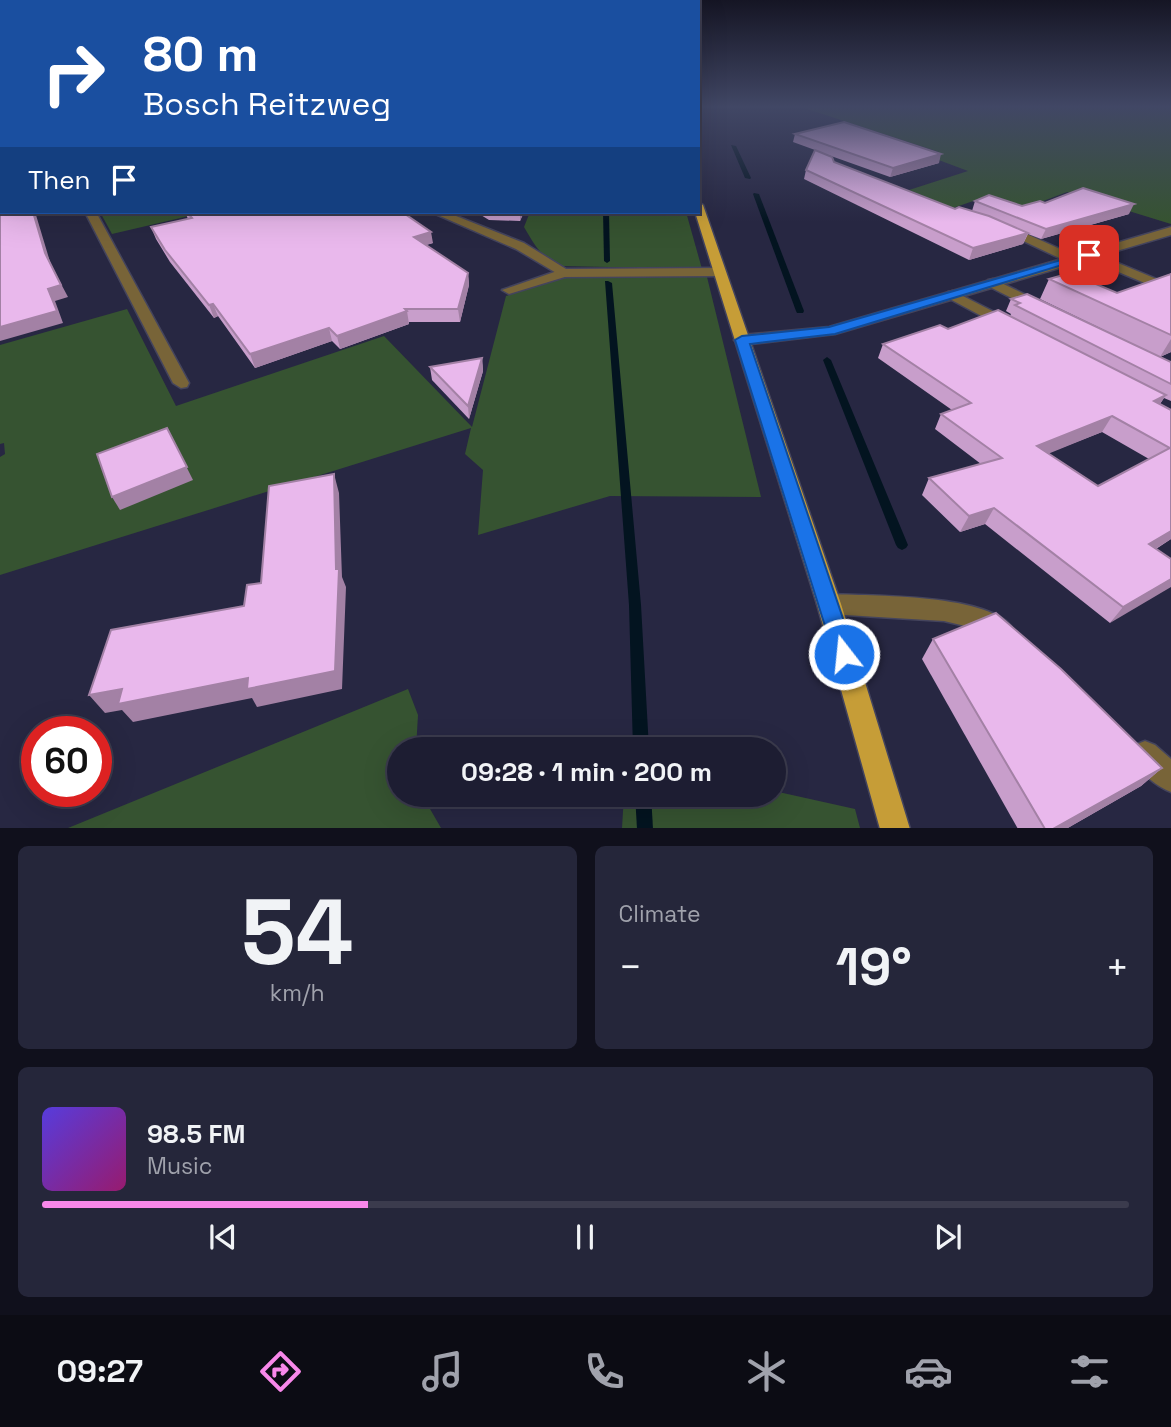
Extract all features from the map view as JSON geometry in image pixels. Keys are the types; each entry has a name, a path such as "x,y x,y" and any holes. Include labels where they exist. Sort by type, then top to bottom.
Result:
{"main road":[{"path":"700,212 829,604 895,828"}],"street":[{"path":"91,214 181,383"},
{"path":"442,214 520,246 563,273"},
{"path":"990,222 1074,260"},
{"path":"742,340 830,331 1169,234"},
{"path":"1089,255 1171,290"},
{"path":"509,290 563,273 718,272"},
{"path":"993,283 1053,313"},
{"path":"953,295 1026,334"},
{"path":"829,604 961,611 990,621 1020,647"},
{"path":"1131,743 1171,778"}],"green space":[{"path":"916,145 1171,145 1171,224 1067,192 1014,212 979,199 953,208 909,190 968,171 928,156 939,152"},
{"path":"101,214 197,214 112,234"},
{"path":"529,214 687,214 702,269 561,266 539,250 524,227"},
{"path":"566,277 707,277 761,497 610,496 478,535 483,470 465,454 471,428 0,575 0,457 5,454 4,443 0,444 0,345 127,309 176,406 384,336 472,427 506,296"},
{"path":"408,689 418,715 417,737 387,737 387,807 429,807 441,828 68,828"},
{"path":"786,794 855,809 860,828 622,828 623,807 786,807"}],"building":[{"path":"826,145 913,145 941,154 893,168"},
{"path":"815,150 832,157 834,162 955,209 959,207 989,216 1028,233 973,248 806,170"},
{"path":"1083,188 1134,204 1046,229 975,201 989,195 1022,206 1040,201 1045,203"},
{"path":"0,214 34,214 45,253 61,285 48,289 57,311 0,327"},
{"path":"189,214 405,214 431,232 414,237 468,273 458,309 405,309 407,311 337,336 329,328 250,354 213,304 209,305 165,250 151,227 192,218"},
{"path":"1070,273 1117,293 1171,274 1171,335 1049,279"},
{"path":"1027,294 1171,362 1171,384 1015,305 1020,303 1011,299"},
{"path":"998,310 1166,395 1154,401 1171,410 1171,531 1149,544 1171,559 1171,579 1123,607 994,508 969,516 929,478 1002,458 941,414 971,403 883,344 940,325 948,329","holes":["1112,416 1170,448 1098,486 1037,446"]},
{"path":"482,358 468,406 430,367"},
{"path":"167,428 187,467 112,497 97,454"},
{"path":"334,474 336,569 339,569 335,671 247,689 248,678 118,704 122,689 89,695 111,630 244,606 247,585 261,583 269,486"},
{"path":"996,613 1061,669 1162,768 1055,828 1044,828 933,639"}],"waterway":[{"path":"733,146 748,178"},
{"path":"756,194 800,311"},
{"path":"606,214 607,261"},
{"path":"608,283 635,605 640,737"},
{"path":"827,360 902,545"},
{"path":"644,807 645,828"}],"route":[{"path":"844,654 742,340 830,331 1089,255"}]}
